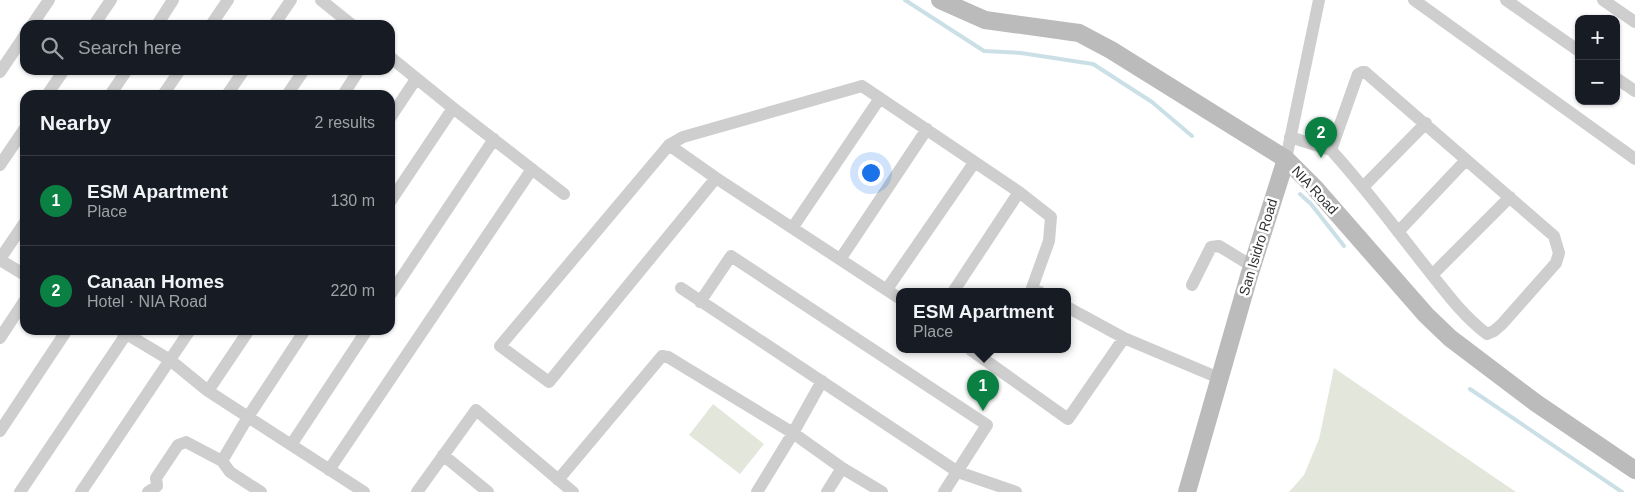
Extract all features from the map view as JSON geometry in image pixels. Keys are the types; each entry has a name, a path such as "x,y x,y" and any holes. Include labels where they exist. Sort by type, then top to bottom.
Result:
{"street":[{"path":"35,20 49,0"},
{"path":"97,20 111,0"},
{"path":"160,20 173,0"},
{"path":"214,20 228,0"},
{"path":"277,20 291,0"},
{"path":"321,0 337,20"},
{"name":"NIA Road","path":"940,0 985,20 1079,34 1112,50 1286,159 1314,187 1426,315 1450,338 1536,403 1635,470"},
{"name":"San Isidro Road","path":"1187,492 1252,266 1286,159 1319,0"},
{"path":"1414,0 1634,157"},
{"path":"1506,0 1575,48"},
{"path":"1603,0 1635,22"},
{"path":"0,72 20,42"},
{"path":"395,61 564,194"},
{"path":"1290,137 1331,150 1364,186 1398,232 1470,321 1487,334 1502,324 1556,263 1559,253 1554,236 1365,72 1358,74 1331,150"},
{"path":"50,90 61,75"},
{"path":"113,90 124,75"},
{"path":"166,90 177,75"},
{"path":"230,90 241,75"},
{"path":"290,90 301,75"},
{"path":"346,90 356,75"},
{"path":"395,110 416,79"},
{"path":"1620,81 1635,91"},
{"path":"716,178 549,382 500,346 669,144 683,137 862,86 1019,192 1051,217 1049,241 1035,288"},
{"path":"793,227 880,98"},
{"path":"395,195 453,108"},
{"path":"1364,186 1426,123"},
{"path":"841,258 927,129"},
{"path":"0,165 20,135"},
{"path":"395,288 494,139"},
{"path":"669,144 716,178 896,296"},
{"path":"1398,232 1466,160"},
{"path":"887,289 974,163"},
{"path":"330,470 532,169"},
{"path":"956,288 1019,192"},
{"path":"1432,275 1510,197"},
{"path":"20,230 0,260 20,271"},
{"path":"1192,285 1211,247 1219,246 1252,266"},
{"path":"700,302 731,256 986,425 944,492"},
{"path":"681,288 958,472 1016,492"},
{"path":"0,338 20,308"},
{"path":"1071,309 1124,338 1219,378"},
{"path":"0,431 64,335"},
{"path":"20,492 122,335"},
{"path":"131,335 170,360 208,391 364,492"},
{"path":"81,492 187,335"},
{"path":"208,391 245,335"},
{"path":"222,461 248,417 302,335"},
{"path":"291,445 364,335"},
{"path":"984,354 1068,419 1124,338"},
{"path":"558,480 662,356 668,357 793,433 842,468 882,492"},
{"path":"757,492 822,382"},
{"path":"417,492 476,410 573,492"},
{"path":"157,490 156,478 182,442 190,443 222,461 230,472 260,492"},
{"path":"443,455 488,492"},
{"path":"827,492 842,468"}],"shaded area":[{"path":"1334,368 1516,492 1289,492 1304,475 1319,439"},
{"path":"713,404 764,444 740,474 689,435"}],"waterway":[{"path":"905,0 984,51 1021,53 1093,64 1152,102 1192,136"},
{"path":"1300,194 1311,204 1344,246"},
{"path":"1470,389 1622,492"}],"place":[{"name":"Canaan Homes","path":"1321,158"},
{"name":"ESM Apartment","path":"983,411"}]}
